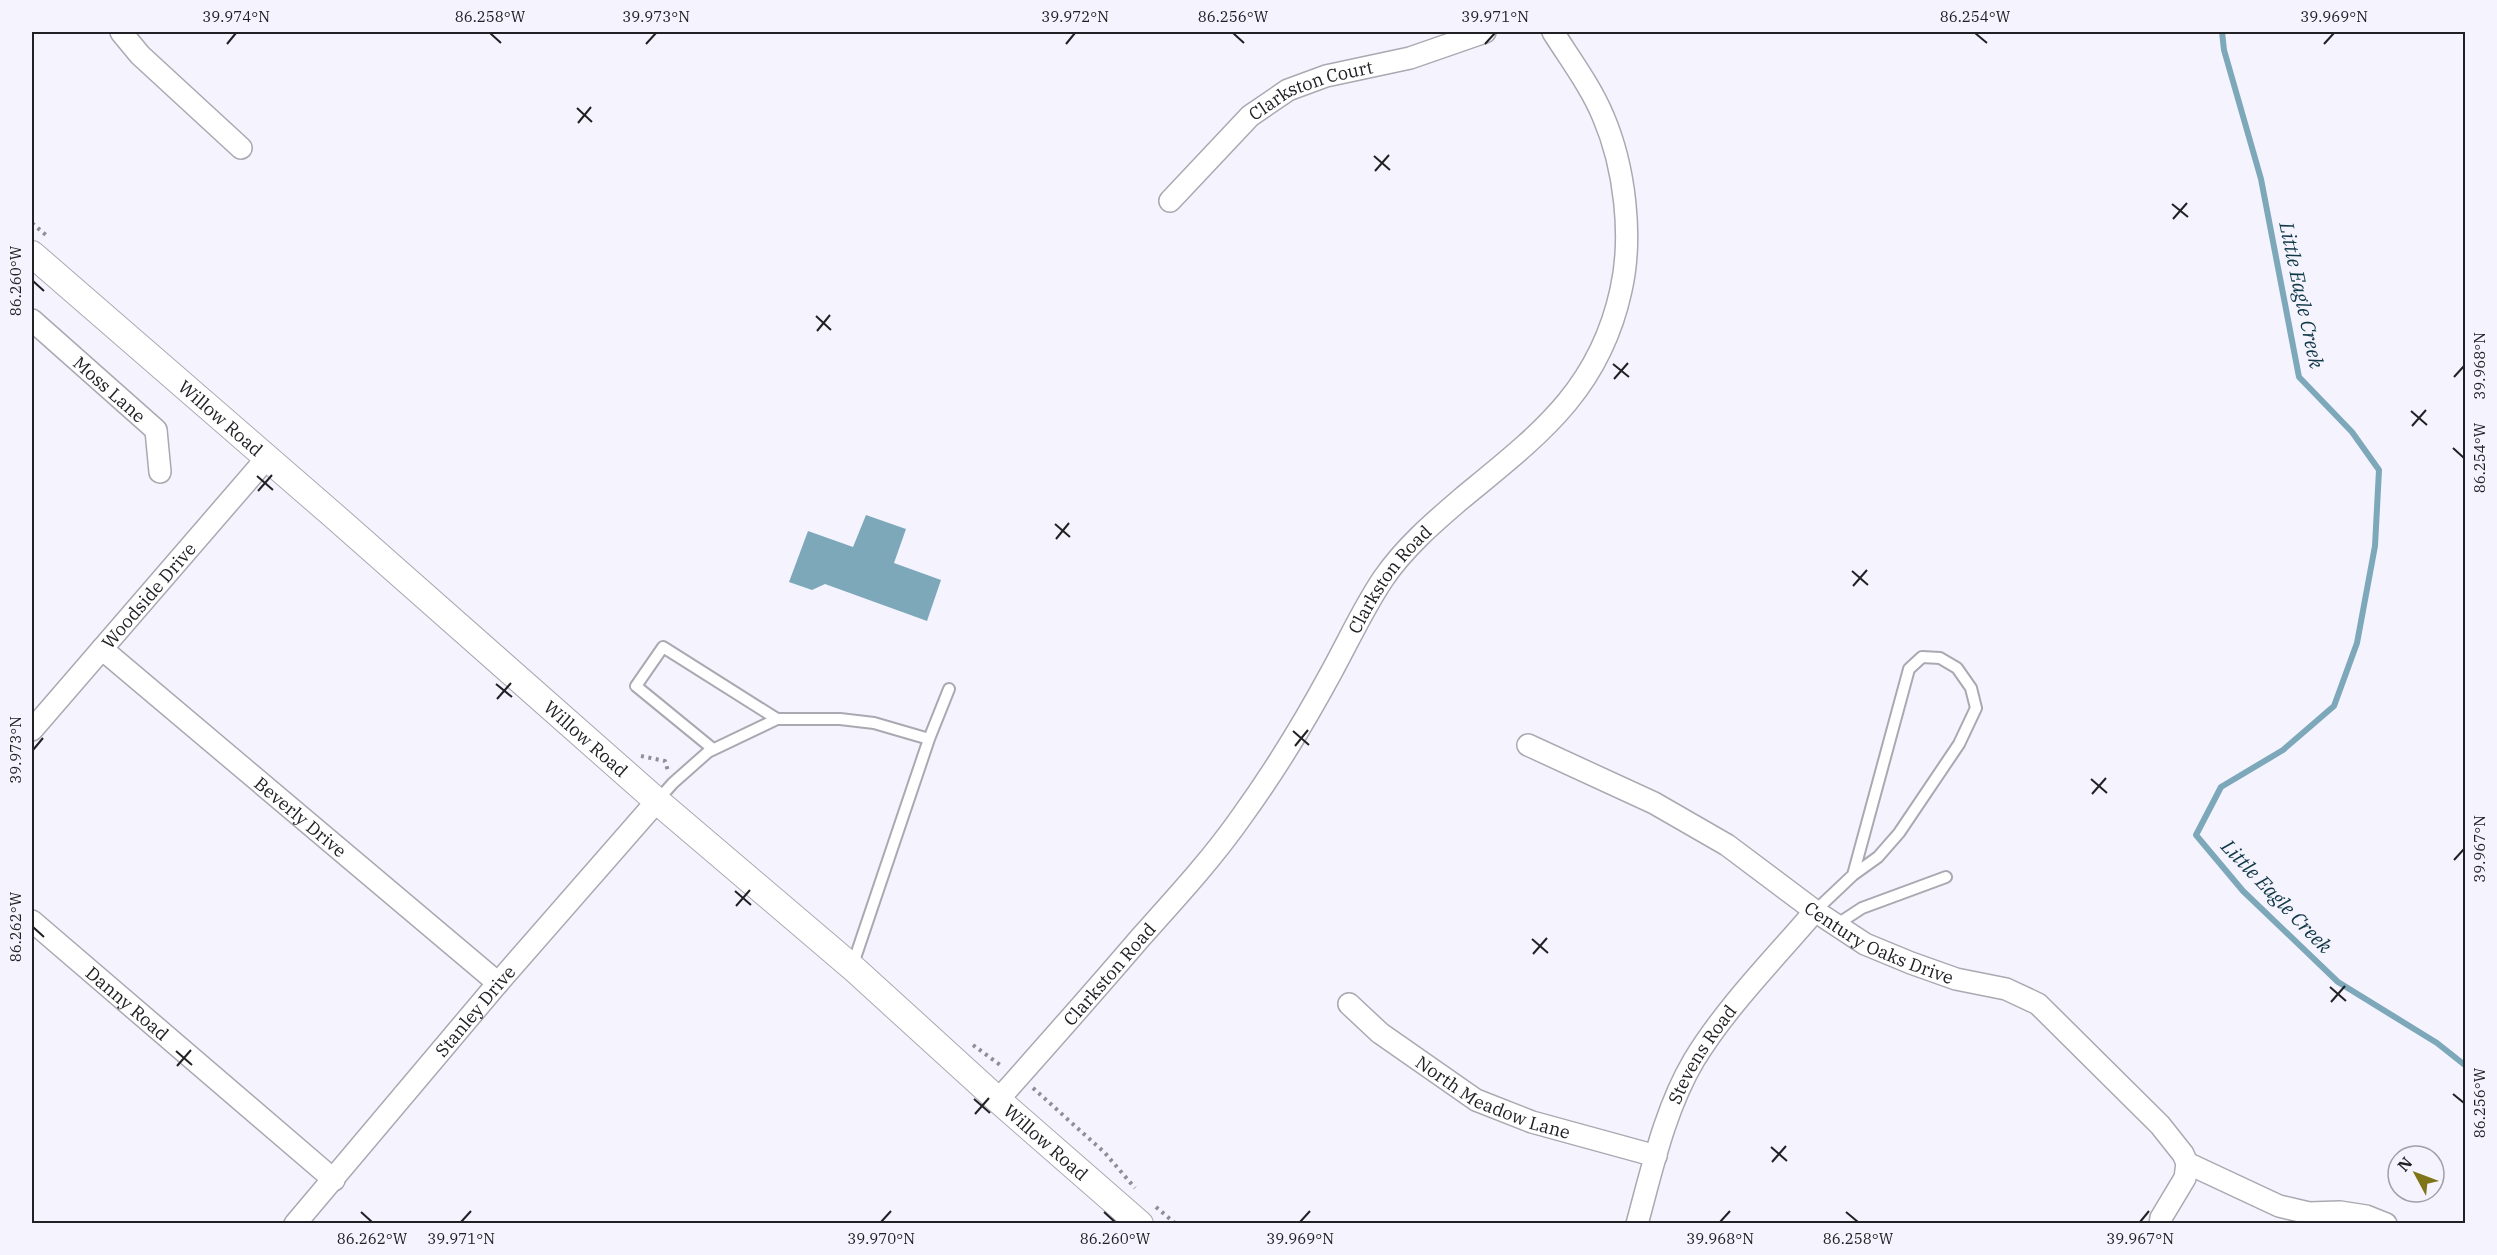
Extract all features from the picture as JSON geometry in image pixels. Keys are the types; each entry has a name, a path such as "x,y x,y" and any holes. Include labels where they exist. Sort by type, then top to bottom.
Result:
{"street":[{"path":"122,32 140,55 241,148"},
{"name":"Clarkston Court","path":"1170,201 1251,116 1288,90 1326,76 1410,58 1485,32"},
{"name":"Clarkston Road","path":"998,1100 1205,865 1241,818 1285,754 1383,579 1405,551 1429,526 1537,436 1561,412 1586,380 1606,338 1621,291 1627,254 1628,220 1613,141 1603,115 1553,32"},
{"name":"Willow Road","path":"32,254 657,801 852,967 998,1100 1140,1224"},
{"name":"Moss Lane","path":"32,320 156,430 160,472"},
{"name":"Woodside Drive","path":"32,730 266,459"},
{"name":"Beverly Drive","path":"102,649 498,983"},
{"name":"Century Oaks Drive","path":"1528,745 1654,803 1727,845 1815,911 1865,944 1956,979 2006,989 2038,1004 2160,1125 2183,1154 2186,1170"},
{"name":"Stanley Drive","path":"295,1224 498,983 657,801"},
{"name":"Stevens Road","path":"1637,1224 1656,1156 1678,1093 1693,1062 1712,1034 1815,911"},
{"name":"Danny Road","path":"32,921 334,1180"},
{"name":"North Meadow Lane","path":"1349,1004 1380,1033 1476,1100 1532,1122 1656,1156"},
{"path":"2160,1224 2186,1170 2279,1206 2309,1213 2340,1212 2366,1216 2386,1224"}],"lane":[{"path":"713,749 636,686 663,647 777,718"},
{"path":"1815,911 1853,875 1878,857 1899,833 1959,744 1976,708 1971,688 1957,668 1940,658 1922,657 1909,669 1853,875"},
{"path":"852,967 928,739 949,689"},
{"path":"657,801 673,783 713,749 777,718 840,719 874,723 928,739"},
{"path":"1836,925 1862,908 1946,877"}],"water":[{"path":"866,515 906,529 894,563 941,580 927,621 825,584 812,590 789,582 808,531 853,547"}],"waterway":[{"name":"Little Eagle Creek","path":"2222,32 2224,50 2261,179 2299,377 2352,432 2379,470 2375,546 2357,643 2334,706 2283,750 2221,787 2196,835 2243,891 2338,982 2437,1043 2466,1066"}]}
